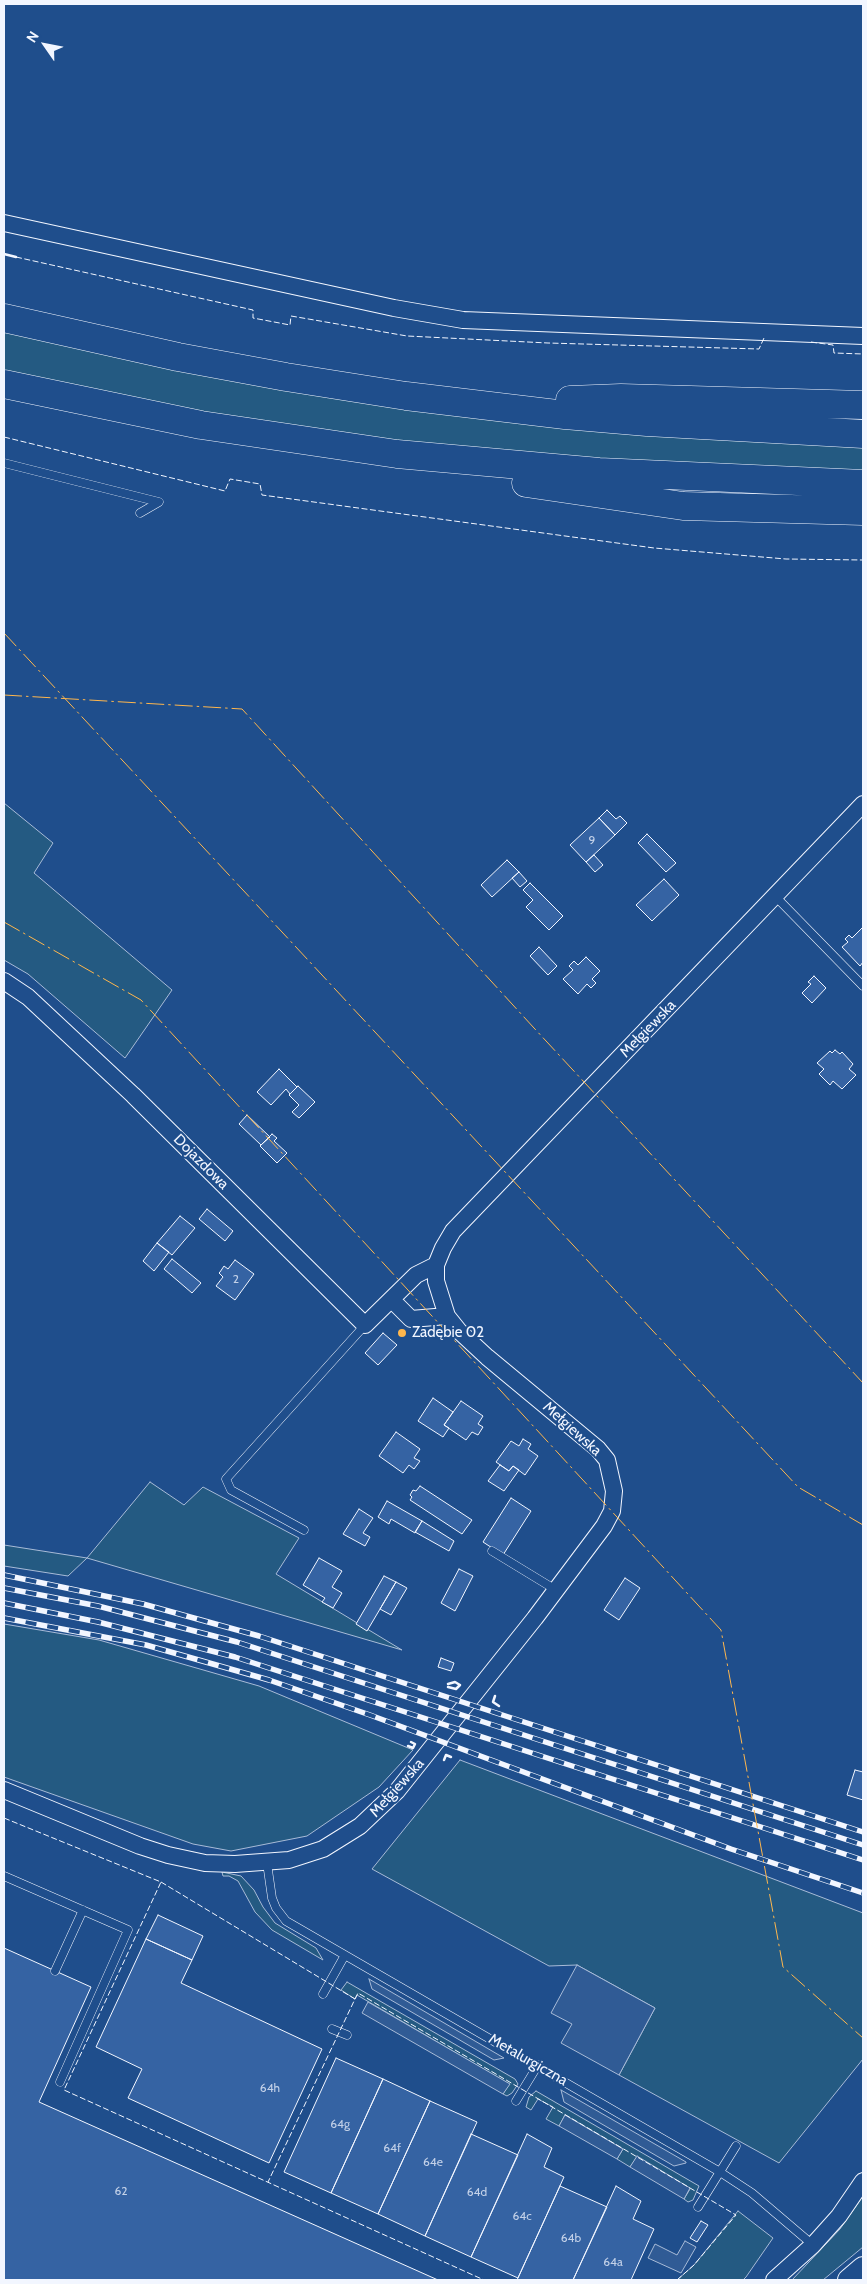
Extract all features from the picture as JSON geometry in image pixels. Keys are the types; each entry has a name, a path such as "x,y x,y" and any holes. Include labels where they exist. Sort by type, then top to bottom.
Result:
{"highway":[{"path":"4,318 135,348 345,387 473,404 657,422 863,434"},
{"path":"4,384 201,425 331,445 531,467 698,478 863,484"},
{"path":"473,404 621,398 863,405"},
{"path":"331,445 448,472 683,506 863,511"}],"main road":[{"path":"849,2280 863,2268"}],"street":[{"path":"4,223 384,306 463,320 863,336"},
{"name":"Mełgiewska","path":"4,1790 140,1846 168,1855 220,1864 267,1863 306,1855 336,1842 360,1826 383,1806 438,1741 556,1590 604,1526 612,1512 614,1483 607,1460 586,1437 480,1350 459,1331 447,1316 436,1281 436,1265 443,1248 453,1231 863,804"},
{"name":"Dojazdowa","path":"4,980 28,997 133,1095 365,1324"},
{"path":"365,1324 416,1275 436,1265"},
{"path":"392,1300 410,1319 447,1316"},
{"path":"774,2280 813,2245 839,2216 863,2181"}],"lane":[{"path":"4,463 159,502 140,512"},
{"path":"775,896 863,986"},
{"path":"304,1530 231,1490 226,1479 365,1324"},
{"path":"492,1551 556,1590"},
{"name":"Metalurgiczna","path":"267,1863 272,1898 280,1915 286,1921 538,2065 720,2172 752,2194 813,2245"},
{"path":"4,1876 128,1930 60,2082"},
{"path":"55,1971 83,1910"},
{"path":"323,1994 346,1955"},
{"path":"332,2029 347,2035"},
{"path":"516,2102 538,2065"},
{"path":"698,2207 736,2146"}],"shaded area":[{"path":"4,328 863,444 863,472 661,465 455,447 303,430 64,386 4,372"},
{"path":"4,803 53,843 34,873 172,990 125,1058 28,974 4,960"},
{"path":"150,1482 184,1505 203,1487 299,1538 276,1574 402,1650 87,1558"},
{"path":"4,1545 87,1558 68,1576 4,1566"},
{"path":"4,1624 99,1640 259,1686 413,1750 379,1787 307,1836 231,1851 193,1844 4,1777"},
{"path":"460,1760 863,1913 863,2059 779,2163 619,2075 655,2008 577,1965 549,1966 372,1869"},
{"path":"222,1872 241,1876 254,1890 263,1907 275,1923 316,1948 323,1960 272,1930 255,1912 238,1881 229,1876 223,1876"},
{"path":"577,1965 655,2008 619,2075 561,2043 572,2024 551,2013"},
{"path":"369,1979 504,2058 494,2060 372,1989"},
{"path":"347,1982 515,2079 518,2084 512,2093 507,2096 503,2094 509,2084 357,1995 355,1999 341,1990"},
{"path":"368,2002 510,2084 503,2094 362,2013"},
{"path":"561,2090 686,2163 674,2166 564,2102"},
{"path":"536,2091 699,2186 693,2200 688,2202 684,2199 690,2189 637,2157 630,2167 617,2159 623,2149 565,2115 559,2126 546,2119 553,2107 538,2099 531,2110 526,2107 529,2097"},
{"path":"565,2115 623,2149 617,2159 559,2126"},
{"path":"637,2156 690,2188 684,2199 630,2167"},
{"path":"863,2196 863,2247 823,2280 792,2280 840,2229"},
{"path":"738,2211 773,2238 746,2277 743,2280 677,2280 694,2265"},
{"path":"685,2241 696,2247 681,2273 648,2258 655,2244 677,2255"}],"building":[{"path":"607,810 616,819 620,816 627,823 615,835 599,818"},
{"path":"599,818 615,835 586,862 570,845"},
{"path":"647,834 676,863 666,872 638,843"},
{"path":"594,855 603,865 595,872 586,862"},
{"path":"507,860 519,872 492,897 481,885"},
{"path":"519,872 527,881 520,887 512,878"},
{"path":"664,879 679,895 652,921 636,905"},
{"path":"530,883 563,916 549,930 526,907 533,900 523,890"},
{"path":"863,927 863,962 860,966 842,947 848,942 845,939 849,935 852,938"},
{"path":"539,947 557,966 548,975 530,956"},
{"path":"586,957 600,971 592,979 596,983 591,988 587,984 578,994 563,979 573,970 569,966 574,961 578,965"},
{"path":"814,976 826,988 812,1003 802,993 811,984 808,982"},
{"path":"835,1050 840,1054 842,1052 853,1064 849,1069 856,1075 842,1089 833,1081 830,1085 819,1074 824,1069 817,1063 830,1051 832,1053"},
{"path":"279,1069 297,1087 290,1094 286,1089 271,1105 257,1092"},
{"path":"298,1086 315,1102 299,1118 292,1112 299,1105 289,1095"},
{"path":"247,1115 270,1137 261,1145 239,1124"},
{"path":"272,1134 277,1138 274,1141 287,1153 277,1163 260,1146"},
{"path":"207,1209 233,1231 225,1241 199,1219"},
{"path":"180,1216 195,1228 172,1255 157,1243"},
{"path":"157,1243 169,1252 154,1271 143,1261"},
{"path":"172,1259 201,1283 192,1293 164,1269"},
{"path":"235,1260 254,1274 235,1300 216,1286 223,1277 219,1273 224,1266 228,1269"},
{"path":"383,1333 397,1345 378,1365 365,1353"},
{"path":"433,1398 453,1412 444,1425 449,1428 443,1437 418,1421"},
{"path":"461,1401 483,1416 478,1424 483,1427 478,1435 472,1432 466,1440 444,1425"},
{"path":"396,1432 420,1449 414,1458 420,1461 414,1469 409,1465 403,1473 379,1456"},
{"path":"523,1439 531,1444 528,1449 538,1456 525,1475 513,1466 509,1471 496,1462 511,1441 519,1446"},
{"path":"500,1465 509,1471 513,1466 519,1470 504,1491 488,1481"},
{"path":"420,1486 472,1520 462,1534 410,1500 413,1490 416,1491"},
{"path":"511,1498 531,1511 503,1555 483,1542"},
{"path":"387,1501 422,1521 415,1533 391,1519 389,1524 378,1517"},
{"path":"359,1509 373,1518 363,1533 370,1537 365,1546 343,1534"},
{"path":"422,1521 454,1541 449,1551 415,1532"},
{"path":"319,1558 342,1571 332,1587 342,1593 333,1608 322,1602 325,1598 303,1585"},
{"path":"459,1569 473,1576 455,1611 441,1603"},
{"path":"384,1576 396,1582 367,1631 356,1624"},
{"path":"625,1578 640,1588 619,1620 604,1610"},
{"path":"396,1582 407,1588 391,1615 380,1609"},
{"path":"441,1658 454,1663 451,1671 438,1667"},
{"path":"855,1770 863,1772 863,1800 847,1795"},
{"path":"158,1915 203,1936 192,1960 146,1939"},
{"path":"146,1939 192,1960 181,1983 322,2049 269,2163 128,2098 142,2069 96,2047"},
{"path":"4,1948 91,1987 39,2102 438,2280 4,2280"},
{"path":"336,2058 383,2079 331,2193 284,2172"},
{"path":"383,2079 430,2101 378,2214 331,2193"},
{"path":"430,2101 477,2122 425,2236 378,2214"},
{"path":"471,2134 518,2155 471,2257 425,2236"},
{"path":"527,2134 552,2148 544,2167 564,2177 518,2278 471,2257"},
{"path":"560,2186 607,2207 573,2280 517,2280"},
{"path":"616,2186 641,2201 633,2219 654,2229 631,2280 573,2280"},
{"path":"701,2221 708,2225 697,2242 690,2238"}],"railway":[{"path":"4,1575 143,1604 259,1636 863,1832"},
{"path":"4,1588 98,1606 237,1642 863,1845"},
{"path":"4,1603 98,1622 235,1657 863,1860"},
{"path":"4,1618 146,1645 269,1680 370,1715 731,1849 863,1893"}],"fence":[{"path":"16,257 253,310 253,318 290,325 291,316 407,336 548,343 759,349 764,338"},
{"path":"811,342 833,345 834,353 863,354"},
{"path":"4,437 225,491 230,479 260,484 262,495 654,548 786,559 863,560"},
{"path":"4,1818 161,1882 64,2090 484,2280"},
{"path":"161,1882 355,1999 268,2182"},
{"path":"355,1999 358,1993 736,2215 694,2265 677,2280"}],"wall":[{"path":"4,254 16,257"},
{"path":"448,1684 455,1682 460,1685 456,1689 448,1687"},
{"path":"495,1696 493,1702 499,1706"},
{"path":"408,1746 413,1748 415,1744 411,1742"},
{"path":"444,1760 446,1755 451,1757"}],"power":[{"path":"4,633 798,1487 863,1525"},
{"path":"4,695 242,709 863,1383"},
{"path":"4,922 141,1000 721,1630 783,1967 863,2038"}],"place":[{"name":"Zadębie 02","path":"402,1333"}]}
